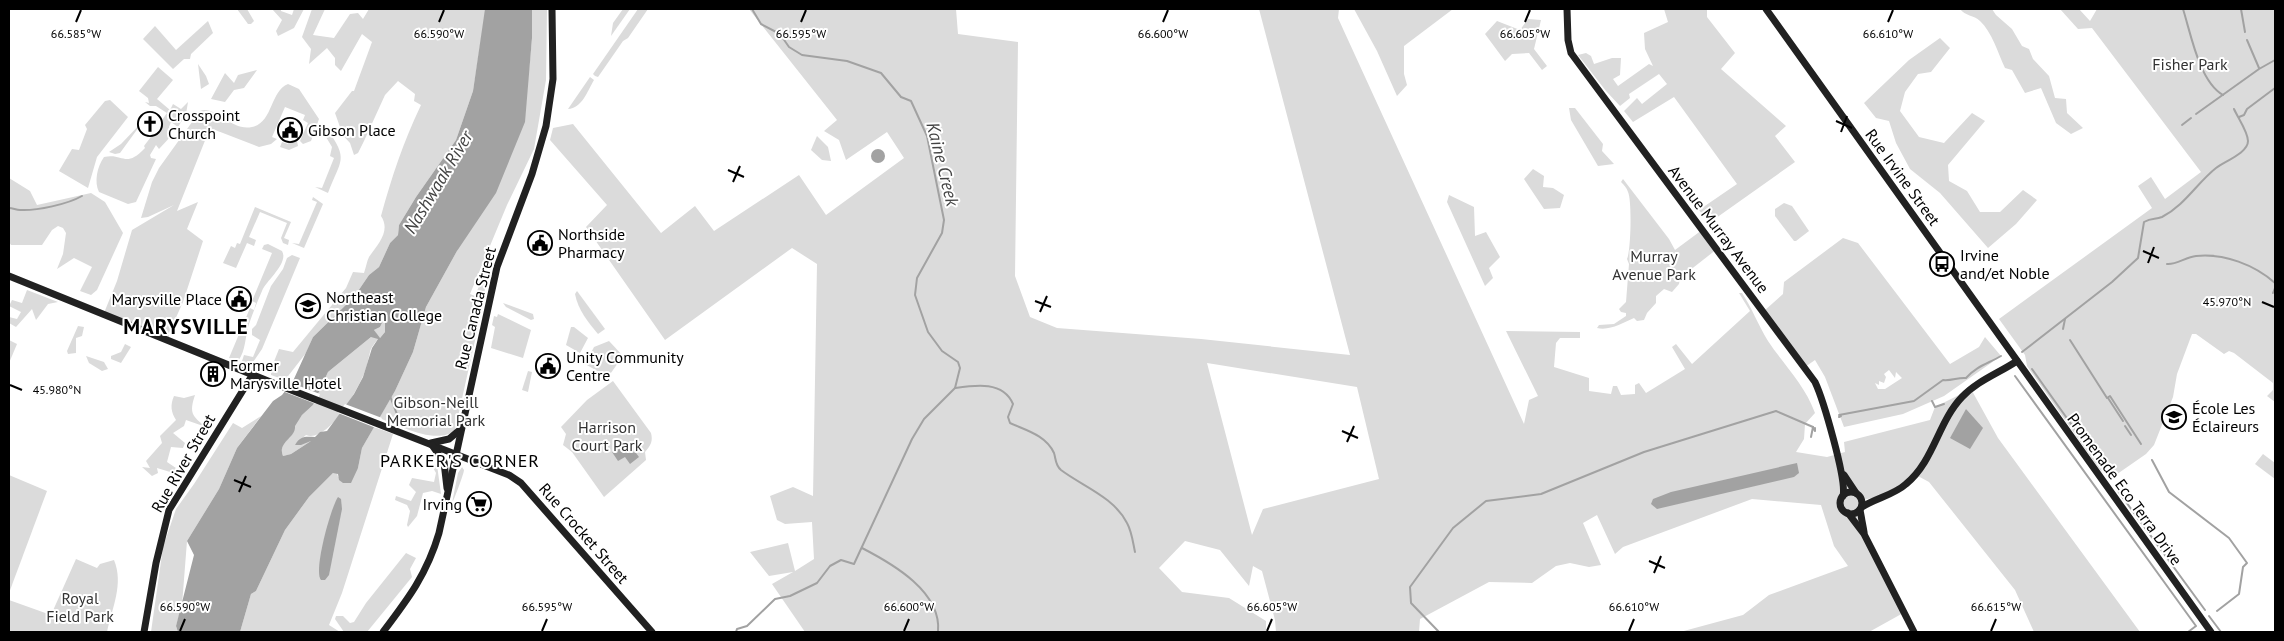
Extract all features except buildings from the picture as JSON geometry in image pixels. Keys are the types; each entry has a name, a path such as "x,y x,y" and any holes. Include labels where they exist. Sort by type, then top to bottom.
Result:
{"street":[{"name":"Rue Canada Street","path":"383,632 429,565 447,498 497,267 539,155 546,126 553,79 552,9"},
{"name":"Avenue Murray Avenue","path":"1567,9 1568,40 1572,53 1815,382 1821,395 1842,472 1843,496"},
{"name":"Rue Irvine Street","path":"1766,9 2017,361"},
{"name":"Rue Crocket Street","path":"9,276 268,381 509,475 521,483 652,632"},
{"path":"1848,514 1855,514 1861,508 1905,485 1916,474 1962,397 1976,385 2017,361"},
{"name":"Promenade Eco Terra Drive","path":"2017,361 2211,632"},
{"name":"Rue River Street","path":"144,632 156,563 169,510 253,374"},
{"path":"447,498 446,469 440,455 430,444 449,439 462,429"},
{"name":"Avenue Murray Avenue","path":"1842,472 1857,494"},
{"path":"1883,496 1867,498 1850,492 1843,496 1841,506 1864,534 1914,632"},
{"path":"1857,494 1862,500 1864,534"}],"green space":[{"path":"237,9 247,9 254,21 248,24"},
{"path":"272,9 281,9 281,11 292,15 294,9 304,9 294,28 278,36 276,31 282,20"},
{"path":"312,9 325,9 313,35 334,38 350,14 358,13 363,19 369,9 485,9 485,14 473,91 456,140 399,225 398,235 390,243 379,267 369,275 354,297 313,337 306,353 285,380 271,375 271,369 279,349 293,352 346,288 353,272 364,273 369,257 382,237 385,227 381,216 385,201 403,146 421,105 414,101 415,94 398,81 385,95 358,153 354,155 350,143 339,131 340,127 335,113 352,91 354,91 372,42 362,34 341,71 335,65 335,58 327,48 309,64 311,49 302,37"},
{"name":"Gibson-Neill Memorial Park","path":"532,9 547,9 546,80 534,149 507,205 470,294 475,296 493,252 495,253 485,288 484,300 455,430 438,436 417,433 379,418 395,391 413,352 426,307 457,251 529,70"},
{"path":"623,9 630,9 611,36 613,23"},
{"path":"638,9 648,9 598,77 595,76 593,74"},
{"path":"749,9 956,9 958,34 1018,42 1015,276 1030,317 1057,328 1201,339 1350,355 1259,9 1339,9 1338,18 1524,424 1529,400 1538,396 1506,331 1580,332 1580,338 1560,338 1556,343 1554,367 1589,378 1589,391 1611,394 1613,386 1617,386 1621,395 1635,394 1635,385 1639,383 1646,393 1685,369 1672,347 1676,344 1692,364 1750,311 1739,293 1742,293 1768,341 1806,393 1815,413 1805,424 1804,439 1796,452 1827,457 1845,452 1844,442 1930,420 1935,407 1971,389 1998,438 2140,632 2034,632 2015,590 1929,482 1916,475 1883,496 1862,500 1862,504 1855,514 1905,612 1869,632 1680,632 1743,615 1769,595 1848,566 1834,546 1821,505 1752,499 1623,547 1615,554 1597,515 1583,523 1601,565 1589,567 1570,563 1556,566 1532,583 1489,582 1420,619 1419,632 1276,632 1275,620 1262,571 1253,566 1249,586 1220,550 1185,541 1159,568 1182,592 1229,598 1266,621 1266,632 805,632 772,584 793,572 769,576 750,552 788,543 795,571 814,559 812,522 785,524 777,520 770,496 793,487 813,496 817,264 792,248 665,340 586,227 607,205 550,140 553,128 573,124 661,233 695,206 714,231 799,175 826,215 904,158 887,132 846,160 839,140 824,131 837,120","holes":["1207,363 1357,387 1379,479 1263,509 1252,535"]},
{"path":"1354,9 1453,9 1404,46 1404,74 1407,85 1397,96 1377,51"},
{"path":"1664,9 1707,9 1707,17 1735,53 1721,69 1786,126 1775,136 1795,162 1709,223 1699,210 1737,184 1674,97 1633,122 1624,111 1637,98 1642,104 1667,84 1659,74 1629,94 1630,98 1620,106 1578,55 1586,53 1591,56 1594,64 1612,58 1621,58 1620,75 1613,79 1618,86 1649,64 1653,66 1645,49 1644,33 1668,22"},
{"path":"1960,9 1992,9 2012,29 2022,46 2029,49 2033,59 2049,76 2055,98 2066,99 2067,113 2083,128 2071,134 2056,123 2041,88 2025,93 2012,70 2005,68 1984,26 1978,19 1964,13"},
{"name":"Fisher Park","path":"2060,9 2079,9 2090,21 2097,9 2275,9 2275,402 2267,396 2273,390 2273,383 2234,353 2229,351 2224,354 2196,334 2192,334 2177,374 2173,397 2154,445 2146,454 2110,479 2100,470 2027,366 2025,355 1999,319 2152,208 2138,186 2151,177 2165,199 2201,172 2092,28 2078,29"},
{"path":"1528,19 1541,20 1534,49 1547,66 1542,70 1529,53 1512,54 1505,61 1485,34 1497,21 1520,30"},
{"path":"208,21 213,33 191,54 190,59 184,59 173,69 143,39 155,26 176,50"},
{"path":"1940,38 1950,48 1931,72 1918,74 1905,92 1900,111 1919,137 1944,143 1972,113 1985,121 1948,165 1949,181 1967,191 1980,212 2000,212 2023,190 2037,200 2016,224 1988,248 1940,193 1910,169 1896,143 1889,121 1876,118 1864,103 1909,60"},
{"path":"198,64 209,84 201,89"},
{"path":"158,67 173,80 157,99 170,110 173,104 181,109 188,102 186,114 178,127 171,122 169,127 172,135 159,149 156,145 150,155 151,158 156,159 136,202 128,204 99,192 97,188 97,174 104,157 111,156 129,159 138,154 145,148 144,146 163,121 167,113 156,106 150,106 145,102 149,103 148,98 139,91"},
{"path":"257,70 244,88 234,90 225,102 211,99 225,73 234,83 238,75"},
{"path":"590,77 594,80 584,99 577,106 568,109"},
{"path":"288,84 299,89 319,119 311,141 303,144 300,141 308,123 303,120 305,115 285,107 272,137 277,139 271,144 259,147 210,128 177,211 198,202 187,229 203,241 183,302 169,333 169,339 104,313 117,281 132,230 174,205 148,217 141,218 152,182 159,168 200,111 212,112 238,126 252,127 264,120 278,93"},
{"path":"110,100 128,117 97,157 88,188 59,171 72,149 79,150 87,129 85,125 105,101"},
{"path":"1569,108 1575,108 1603,144 1602,151 1614,164 1598,166 1571,120"},
{"path":"144,120 120,153 109,152 121,144"},
{"path":"327,129 338,147 341,160 328,193 315,187 322,188 334,158 330,156 332,147 323,132"},
{"path":"817,136 828,147 831,161 822,160 811,150"},
{"path":"290,139 297,141 298,146 289,150 280,147 282,142 288,144"},
{"path":"1533,169 1544,176 1543,187 1553,188 1564,195 1560,208 1544,209 1524,179"},
{"path":"9,178 30,191 37,205 91,193 105,202 123,233 97,290 91,295 80,291 92,267 74,258 57,269 63,254 66,233 63,228 58,226 52,230 42,245 11,245 9,242"},
{"name":"Murray Avenue Park","path":"1623,179 1669,239 1675,250 1702,230 1717,249 1680,278 1679,284 1672,292 1664,289 1656,296 1656,303 1647,313 1644,320 1637,321 1634,318 1602,329 1597,328 1599,325 1614,324 1626,316 1626,313 1621,312 1619,309 1626,302 1629,264 1627,259 1630,205 1627,189 1621,182"},
{"path":"1449,195 1474,207 1475,236 1486,232 1500,257 1489,268 1493,278 1485,286 1447,202"},
{"path":"313,197 323,204 304,248 292,243 299,244 317,202 312,200"},
{"path":"1784,203 1792,206 1809,231 1796,241 1794,241 1775,216 1775,209"},
{"path":"255,207 291,222 284,238 289,240 288,245 283,243 281,238 287,223 260,212 249,237 256,240 254,246 247,243 236,268 223,263 231,246 235,248 237,243 240,244"},
{"path":"1843,238 1858,243 1950,364 1979,347 1985,337 2001,356 1944,396 1903,414 1844,427 1825,377 1815,360 1805,367 1764,311 1783,294 1784,282","holes":["1889,370 1895,378 1896,372 1902,378 1885,389 1878,389 1875,383 1879,385 1879,381 1884,383 1886,377 1884,374"]},
{"path":"268,244 282,251 283,261 262,291 249,324 244,348 238,361 229,358 250,308 254,310 256,303 252,301 272,253 262,249 264,245"},
{"path":"292,255 300,258 262,349 251,365 241,364 244,355 253,357 260,340 252,335 252,329 256,325 271,286 283,269 287,258"},
{"path":"27,290 58,302 48,304 36,320 32,309 16,327 9,323 9,317 17,319 21,312 9,306 12,300 22,303"},
{"path":"577,291 605,329 598,334 581,311 576,300 575,294"},
{"path":"503,303 533,314 534,319 531,320 506,307"},
{"path":"498,314 531,330 523,358 491,348 495,327 492,325 494,316 497,317"},
{"path":"385,317 385,332 379,339 374,330 380,327"},
{"path":"78,326 84,327 82,336 76,338 76,353 68,354 67,351"},
{"path":"571,327 574,327 588,338 580,353 566,345"},
{"path":"371,337 377,337 378,339 373,345 363,375 353,395 339,416 323,432 314,436 306,435 295,445 311,441 291,454 283,456 282,447 292,434 294,426 302,415 313,405 328,372"},
{"path":"9,340 17,344 9,363"},
{"path":"609,341 623,356 608,377 585,364 594,347"},
{"path":"125,344 131,347 121,363 111,359 111,356 121,352"},
{"path":"86,356 104,362 108,369 102,371 89,363"},
{"path":"528,371 532,372 528,392 522,390"},
{"name":"Harrison Court Park","path":"613,381 651,433 652,441 645,452 646,460 604,497 572,452 563,445 566,434 561,427 587,400"},
{"path":"195,395 192,406 193,414 206,427 186,420 184,426 173,433 185,443 183,448 171,447 167,462 176,468 180,475 157,468 158,473 152,476 142,467 150,468 146,461 162,443 160,436 176,420 172,408 174,396 184,398"},
{"path":"261,416 237,448 219,489 187,541 182,605 176,626 178,632 151,632 163,547 176,509 233,423 242,428"},
{"path":"374,427 393,434 342,593 329,625 340,632 240,632 251,594 256,591 285,530 309,497 333,473 337,472 338,477 358,468 362,448"},
{"path":"2263,454 2275,463 2275,479 2255,464"},
{"path":"431,464 437,465 441,494 432,491 423,493 417,516 408,527 410,511 407,505 395,500 396,496 411,501 416,492 409,485 412,478 434,482 436,473"},
{"path":"462,467 464,472 452,503 458,473"},
{"name":"Royal Field Park","path":"9,475 47,491 9,593"},
{"path":"406,553 416,558 410,569 412,577 367,632 344,632 335,619 336,616 343,616 350,623 354,622 366,603"},
{"name":"Royal Field Park","path":"76,559 97,568 100,564 114,560 118,578 107,632 9,632 9,600 51,615"}],"water":[{"name":"Nashwaak River","path":"485,9 532,9 532,38 525,122 496,193 457,251 426,307 413,352 395,391 362,448 358,468 351,483 343,483 339,480 338,474 333,473 309,497 285,530 256,591 251,594 240,632 178,632 176,626 194,555 187,541 219,489 237,448 273,401 282,395 293,381 313,337 354,297 369,275 379,267 390,243 398,235 399,225 456,140 473,91","holes":["385,317 385,332 380,338 374,330 380,327","371,337 378,339 372,348 363,377 354,394 327,431 320,432 315,437 302,438 295,445 311,441 291,454 283,456 282,447 293,434 295,426 302,415 313,405 328,372"]},
{"path":"875,149 881,149 885,156 881,163 875,163 871,159 871,153"},
{"path":"1966,409 1983,428 1970,449 1950,438"},
{"path":"627,441 639,457 630,464 625,457 618,461 612,452"},
{"path":"1797,463 1799,473 1794,477 1657,509 1651,504 1653,499 1671,492"},
{"path":"338,497 341,499 342,509 329,575 325,580 321,580 319,565 321,552 327,525"}],"pier":[{"path":"289,382 320,394 316,404 282,391"},
{"path":"345,404 382,418 376,428 338,413"}],"waterway":[{"name":"Kaine Creek","path":"736,632 737,629 747,626 775,599 790,596 817,583 830,566 841,560 854,564 912,439 924,419 955,388 960,368 958,362 942,351 928,332 915,295 917,278 942,233 944,220 927,136 911,101 901,97 881,73 847,61 802,55 789,47 780,34 761,24 752,9"},
{"path":"2183,9 2202,68 2208,79 2223,95"},
{"path":"2241,9 2245,32"},
{"path":"2247,40 2259,68"},
{"path":"2196,114 2259,69 2275,60"},
{"path":"2239,117 2244,115 2247,109 2275,88"},
{"path":"2022,352 2112,282 2138,258 2144,222 2162,217 2170,212 2216,168 2244,149 2247,145 2248,137 2234,109"},
{"path":"2182,125 2191,118"},
{"path":"9,208 20,210 43,208 69,202 82,196"},
{"path":"2167,264 2196,256 2217,256 2249,266 2275,283"},
{"path":"2273,293 2275,288"},
{"path":"2063,329 2065,319"},
{"path":"2070,340 2107,398 2110,396 2141,444"},
{"path":"1839,415 1914,401 1943,380 1966,378 1978,368 2001,356"},
{"path":"2032,369 2103,469"},
{"path":"2015,376 2196,626 2188,632"},
{"path":"955,388 988,386 1003,391 1013,404 1008,417 1010,423 1041,437 1054,453 1061,470 1114,506 1129,526 1135,552"},
{"path":"390,396 398,417"},
{"path":"2108,398 2123,421"},
{"path":"1932,401 1935,407 1944,404"},
{"path":"1439,632 1411,603 1410,587 1453,528 1486,501 1541,494 1644,452 1776,411 1813,427"},
{"path":"2125,426 2131,435"},
{"path":"1811,437 1813,427 1815,431 1815,428"},
{"path":"2152,460 2169,492 2229,538 2247,563 2243,567 2239,594 2217,611"},
{"path":"2118,491 2205,610"},
{"path":"862,548 901,571 924,592 932,604 937,618 938,632"},
{"path":"2209,616 2221,632"}],"place":[{"name":"Crosspoint Church","path":"150,124"},
{"name":"Gibson Place","path":"290,130"},
{"name":"Northside Pharmacy","path":"540,243"},
{"name":"Irvine and/et Noble","path":"1942,264"},
{"name":"Marysville Place","path":"239,299"},
{"name":"Northeast Christian College","path":"308,306"},
{"name":"Unity Community Centre","path":"548,366"},
{"name":"Former Marysville Hotel","path":"213,374"},
{"name":"École Les Éclaireurs","path":"2174,417"},
{"name":"Irving","path":"479,504"}],"district":[{"name":"MARYSVILLE","path":"186,326"},
{"name":"PARKER'S CORNER","path":"460,460"}]}
